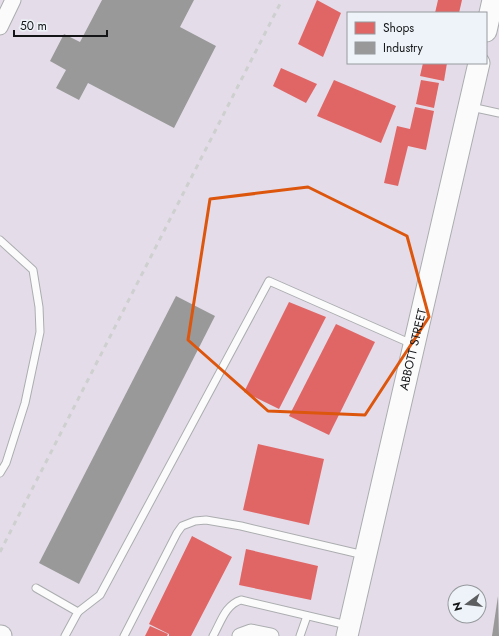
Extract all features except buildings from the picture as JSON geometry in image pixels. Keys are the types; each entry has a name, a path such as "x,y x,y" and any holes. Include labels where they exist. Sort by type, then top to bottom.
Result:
{"main road":[{"path":"487,27 493,0"},
{"name":"ABBOTT STREET","path":"348,631 479,64"}],"street":[{"path":"0,27 13,0"},
{"path":"240,636 251,632 272,636"}],"lane":[{"path":"469,106 499,113"},
{"path":"0,240 33,270 39,307 40,332 25,403 6,463 0,473"},
{"path":"65,636 78,612 100,595 269,281 414,345"},
{"path":"124,636 177,533 182,526 195,521 206,520 241,526 366,555"},
{"path":"36,588 78,612"},
{"path":"214,636 227,609 233,602 241,600 307,616 348,631"},
{"path":"300,636 307,616"}],"highlighted area":[{"path":"308,187 407,236 429,317 365,415 268,411 188,340 210,199"}],"shaded area":[{"path":"0,0 499,0 499,636 0,636"}],"railway":[{"path":"0,552 282,0"}]}
